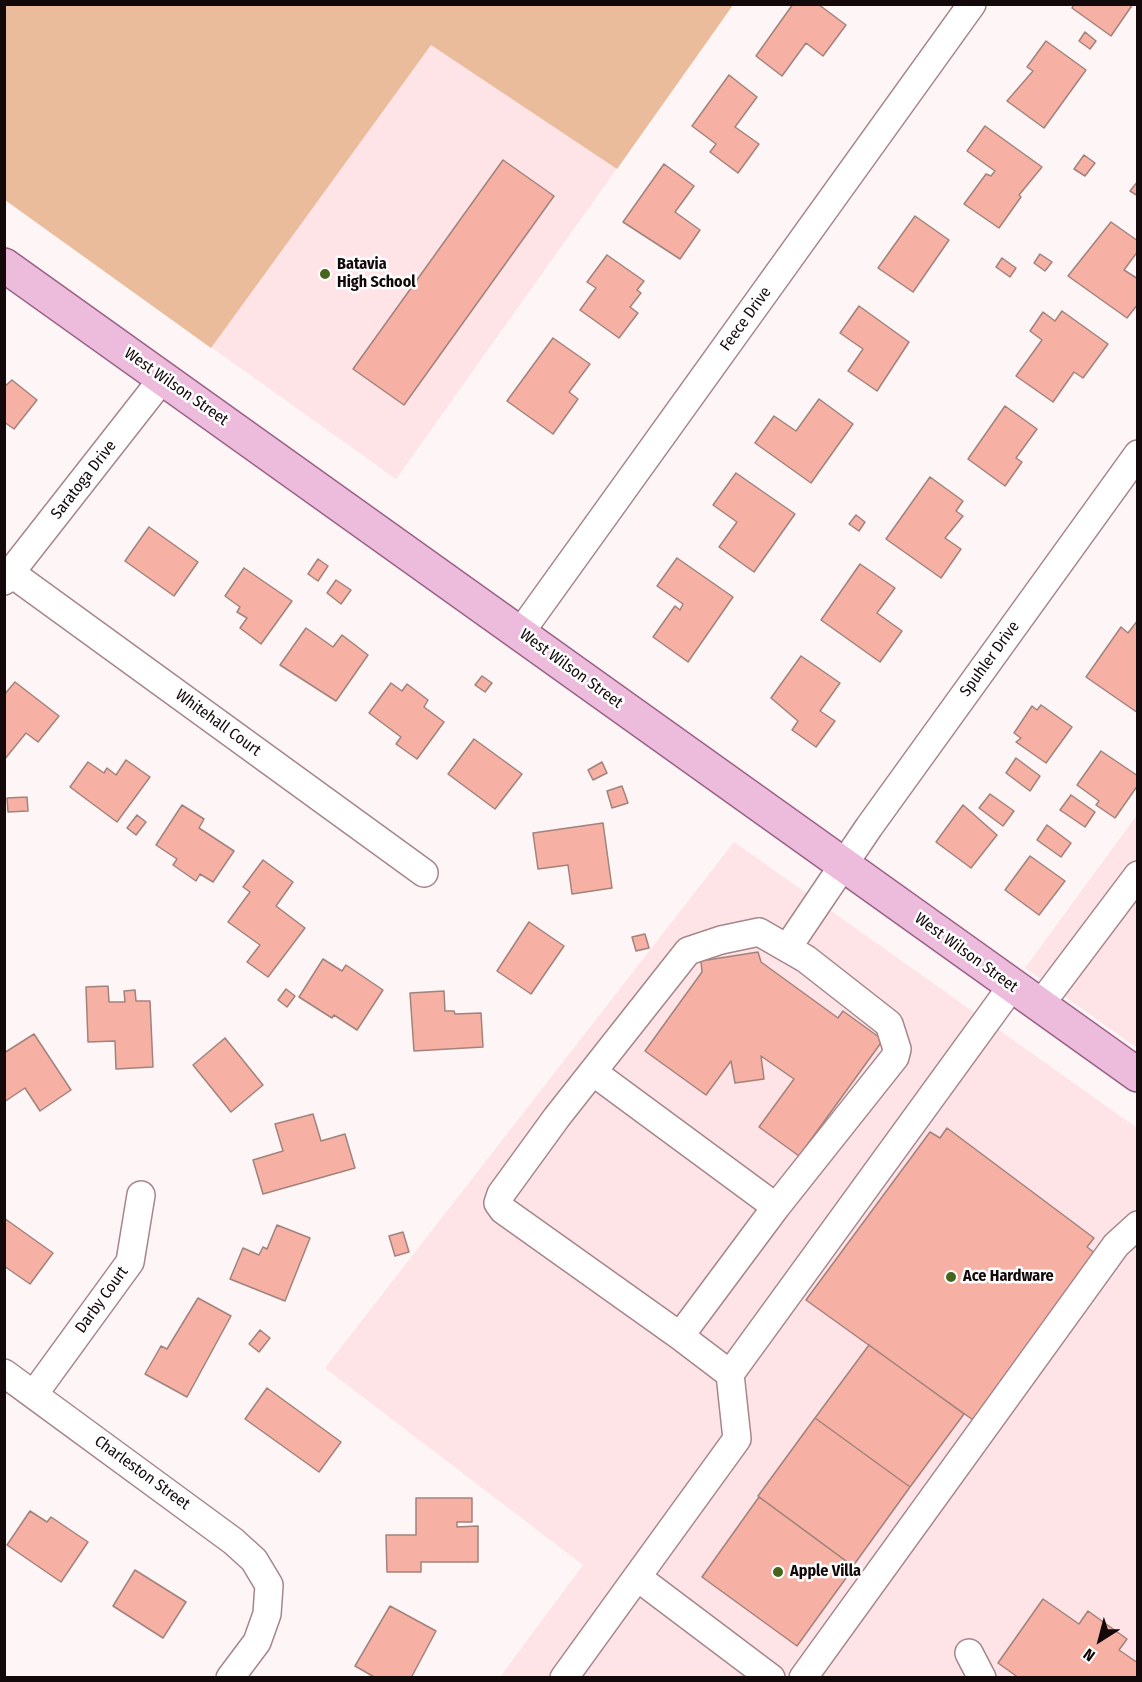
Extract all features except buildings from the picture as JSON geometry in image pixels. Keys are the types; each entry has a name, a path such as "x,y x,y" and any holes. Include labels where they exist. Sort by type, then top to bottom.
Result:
{"main road":[{"name":"West Wilson Street","path":"4,265 1137,1075"}],"street":[{"name":"Feece Drive","path":"520,633 972,4"},
{"name":"Saratoga Drive","path":"8,577 164,378"},
{"name":"Spuhler Drive","path":"788,947 843,864 1137,454"},
{"name":"Whitehall Court","path":"8,577 424,873"},
{"path":"1040,1005 1137,875"},
{"path":"680,1336 776,1207 895,1057 897,1048 889,1024 788,947 759,932 721,940 688,951 501,1194 498,1203 503,1210 730,1374"},
{"path":"564,1677 737,1439 730,1374 1012,986"},
{"path":"593,1072 776,1207"},
{"name":"Darby Court","path":"33,1394 130,1262 141,1194"},
{"path":"803,1677 1116,1245 1137,1225"},
{"name":"Charleston Street","path":"4,1372 233,1541 254,1560 269,1585 267,1614 257,1642 230,1677"},
{"path":"638,1577 771,1677"},
{"path":"969,1653 982,1677"}],"shaded area":[{"path":"5,4 733,5 617,169 431,45 211,348 5,200"},
{"name":"Batavia High School","path":"5,5 733,5 396,479 5,200"},
{"path":"1137,815 1137,1048 1025,968"},
{"path":"734,842 1137,1128 1137,1677 500,1677 583,1565 325,1368"}],"place":[{"name":"Batavia High School","path":"325,274"},
{"name":"Ace Hardware","path":"951,1277"},
{"name":"Apple Villa","path":"778,1572"}]}
